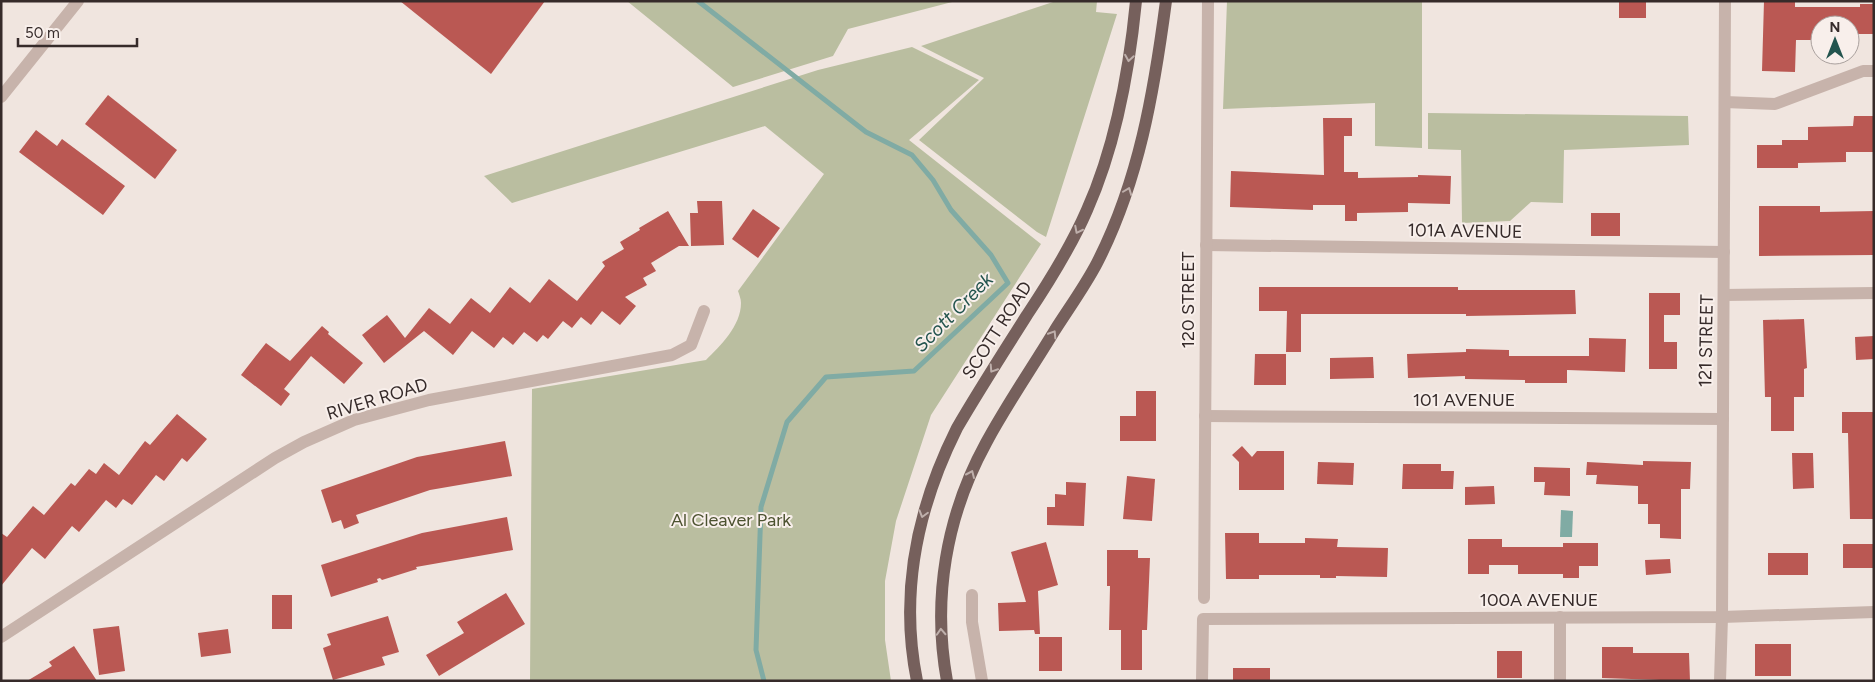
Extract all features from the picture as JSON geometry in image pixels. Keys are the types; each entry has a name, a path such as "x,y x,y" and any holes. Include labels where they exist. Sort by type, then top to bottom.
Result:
{"main road":[{"path":"947,681 940,629 946,555 955,516 969,478 985,444 1097,264 1114,226 1131,182 1143,139 1153,93 1166,1"},
{"name":"SCOTT ROAD","path":"917,681 912,660 910,634 910,588 917,534 925,507 945,451 957,428 1045,287 1087,212 1103,173 1114,131 1125,83 1135,6"}],"street":[{"path":"1,97 78,1"},
{"name":"120 STREET","path":"1204,598 1208,1"},
{"name":"121 STREET","path":"1720,681 1722,617 1725,1"},
{"path":"1725,102 1774,104 1863,71 1874,71"},
{"name":"101A AVENUE","path":"1206,245 1724,252"},
{"path":"1724,295 1874,293"},
{"name":"RIVER ROAD","path":"1,637 206,502 304,442 354,420 429,400 672,355 691,345 704,312"},
{"name":"101 AVENUE","path":"1205,416 1723,419"},
{"path":"972,596 972,622 982,681"},
{"name":"100A AVENUE","path":"1202,681 1204,619 1722,617 1874,612"},
{"path":"1560,617 1560,681"}],"green space":[{"path":"627,1 956,1 848,29 833,56 733,87"},
{"path":"1056,1 1097,1 1096,12 1117,14 1046,237 919,140 984,78 921,46"},
{"path":"1227,1 1422,1 1422,148 1375,146 1375,103 1223,109"},
{"name":"Al Cleaver Park","path":"912,47 979,80 909,140 1041,244 931,415 896,521 885,581 885,640 891,681 530,681 532,389 706,360 729,335 738,320 741,303 738,291 824,174 765,126 512,203 484,176 818,70"},
{"path":"1428,113 1688,116 1689,145 1564,150 1563,203 1531,202 1510,221 1462,223 1461,150 1428,149"}],"water":[{"path":"1561,510 1573,511 1572,537 1560,537"}],"building":[{"path":"400,1 545,1 491,74"},
{"path":"1619,1 1646,1 1646,18 1619,18"},
{"path":"1764,1 1795,1 1795,7 1860,7 1860,4 1874,4 1874,34 1860,34 1860,15 1810,15 1810,40 1796,40 1795,72 1762,71"},
{"path":"108,95 177,150 155,179 85,124"},
{"path":"1854,116 1874,116 1874,152 1846,152 1846,162 1798,163 1798,168 1757,168 1757,145 1782,145 1782,140 1808,140 1808,127 1853,126"},
{"path":"1323,118 1352,118 1352,136 1344,136 1344,172 1358,172 1358,178 1418,177 1418,175 1451,176 1450,204 1408,203 1408,212 1357,213 1357,221 1345,221 1345,205 1313,205 1313,210 1230,207 1231,171 1324,175"},
{"path":"36,130 57,146 62,139 125,186 103,215 19,152"},
{"path":"697,201 722,201 724,245 691,246 690,213 698,213"},
{"path":"1759,206 1820,206 1820,212 1874,211 1874,255 1759,256"},
{"path":"753,209 780,228 758,258 732,239"},
{"path":"668,211 689,246 679,246 651,263 656,271 643,278 647,285 625,297 636,306 620,325 602,311 591,325 581,317 572,328 563,321 548,339 543,335 537,342 524,332 513,345 503,337 494,348 472,331 453,355 424,331 384,363 362,335 387,315 405,338 429,308 450,324 471,298 490,313 510,287 530,303 549,279 577,301 605,266 602,262 624,249 620,242"},
{"path":"1591,213 1620,213 1620,236 1591,236"},
{"path":"1259,287 1458,287 1458,290 1575,290 1576,314 1466,316 1466,314 1301,314 1301,352 1286,352 1287,311 1259,311"},
{"path":"1649,293 1680,293 1680,315 1664,315 1664,342 1677,342 1677,369 1649,369"},
{"path":"1804,319 1807,368 1804,369 1804,397 1794,397 1794,431 1771,431 1771,397 1765,397 1763,320"},
{"path":"322,326 329,332 328,334 363,363 344,384 311,356 284,389 290,394 281,406 241,375 266,343 290,361"},
{"path":"1874,336 1874,359 1856,360 1855,337"},
{"path":"1589,338 1626,339 1625,372 1567,370 1567,383 1525,383 1525,380 1465,379 1465,376 1408,378 1407,354 1466,352 1466,349 1509,350 1509,356 1589,356"},
{"path":"1255,354 1286,354 1286,385 1254,385"},
{"path":"1373,357 1374,378 1330,379 1330,358"},
{"path":"1136,391 1156,391 1156,441 1120,441 1120,416 1136,416"},
{"path":"1842,412 1874,412 1874,519 1850,519 1848,433 1842,433"},
{"path":"177,414 207,439 187,462 182,458 164,481 156,475 132,505 123,499 116,508 106,500 79,532 72,526 45,559 32,548 1,586 1,533 7,537 33,506 44,515 71,483 75,486 89,469 96,474 104,463 119,475 145,441 150,445"},
{"path":"505,441 512,476 430,490 356,515 359,523 344,529 341,520 332,523 321,490 417,457"},
{"path":"1242,446 1252,457 1257,451 1284,451 1284,490 1239,490 1239,462 1232,455"},
{"path":"1792,453 1813,453 1814,488 1793,489"},
{"path":"1643,461 1691,462 1690,489 1681,489 1681,539 1660,538 1660,524 1648,524 1648,504 1638,504 1638,486 1596,484 1597,475 1586,475 1587,462 1643,465"},
{"path":"1318,462 1354,463 1353,485 1317,484"},
{"path":"1403,464 1441,464 1441,471 1454,471 1453,489 1402,489"},
{"path":"1534,467 1570,468 1570,496 1544,495 1545,482 1534,482"},
{"path":"1127,476 1155,479 1152,521 1123,519"},
{"path":"1066,482 1086,483 1084,526 1047,525 1047,507 1055,507 1055,494 1066,495"},
{"path":"1494,486 1495,504 1465,505 1465,487"},
{"path":"507,517 513,550 416,567 417,569 382,580 380,578 377,579 378,582 331,597 321,565 422,533"},
{"path":"1225,533 1259,533 1259,543 1305,543 1305,538 1338,539 1337,547 1388,548 1387,577 1336,576 1336,578 1320,578 1320,575 1259,575 1259,579 1226,579"},
{"path":"1468,539 1502,539 1502,547 1563,547 1563,543 1598,543 1598,566 1579,566 1579,578 1563,578 1563,574 1518,574 1518,565 1489,565 1489,574 1468,574"},
{"path":"1046,542 1058,585 1038,591 1040,634 1035,634 1034,630 999,631 998,603 1026,602 1011,552"},
{"path":"1843,544 1874,544 1874,568 1843,568"},
{"path":"1107,550 1138,550 1138,558 1150,558 1147,630 1142,630 1142,670 1121,670 1121,630 1109,630 1110,586 1107,586"},
{"path":"1768,553 1808,553 1808,575 1768,575"},
{"path":"1670,559 1671,573 1646,575 1645,560"},
{"path":"506,593 525,624 439,676 426,655 464,633 457,622"},
{"path":"272,595 292,595 292,629 272,629"},
{"path":"388,616 399,652 382,657 385,665 333,680 323,648 331,645 327,634"},
{"path":"119,626 125,671 99,675 93,629"},
{"path":"228,629 231,653 201,657 198,633"},
{"path":"1039,637 1062,637 1062,671 1039,671"},
{"path":"1755,644 1791,644 1791,676 1755,676"},
{"path":"74,646 97,681 27,681 52,666 49,662"},
{"path":"1602,647 1633,647 1633,653 1689,653 1690,681 1602,678"},
{"path":"1497,651 1522,651 1522,678 1497,678"},
{"path":"1233,668 1270,668 1270,681 1233,681"}],"waterway":[{"name":"Scott Creek","path":"698,1 866,132 912,155 933,180 951,210 991,255 1008,283 914,371 826,377 787,422 761,507 756,650 764,681"}]}
